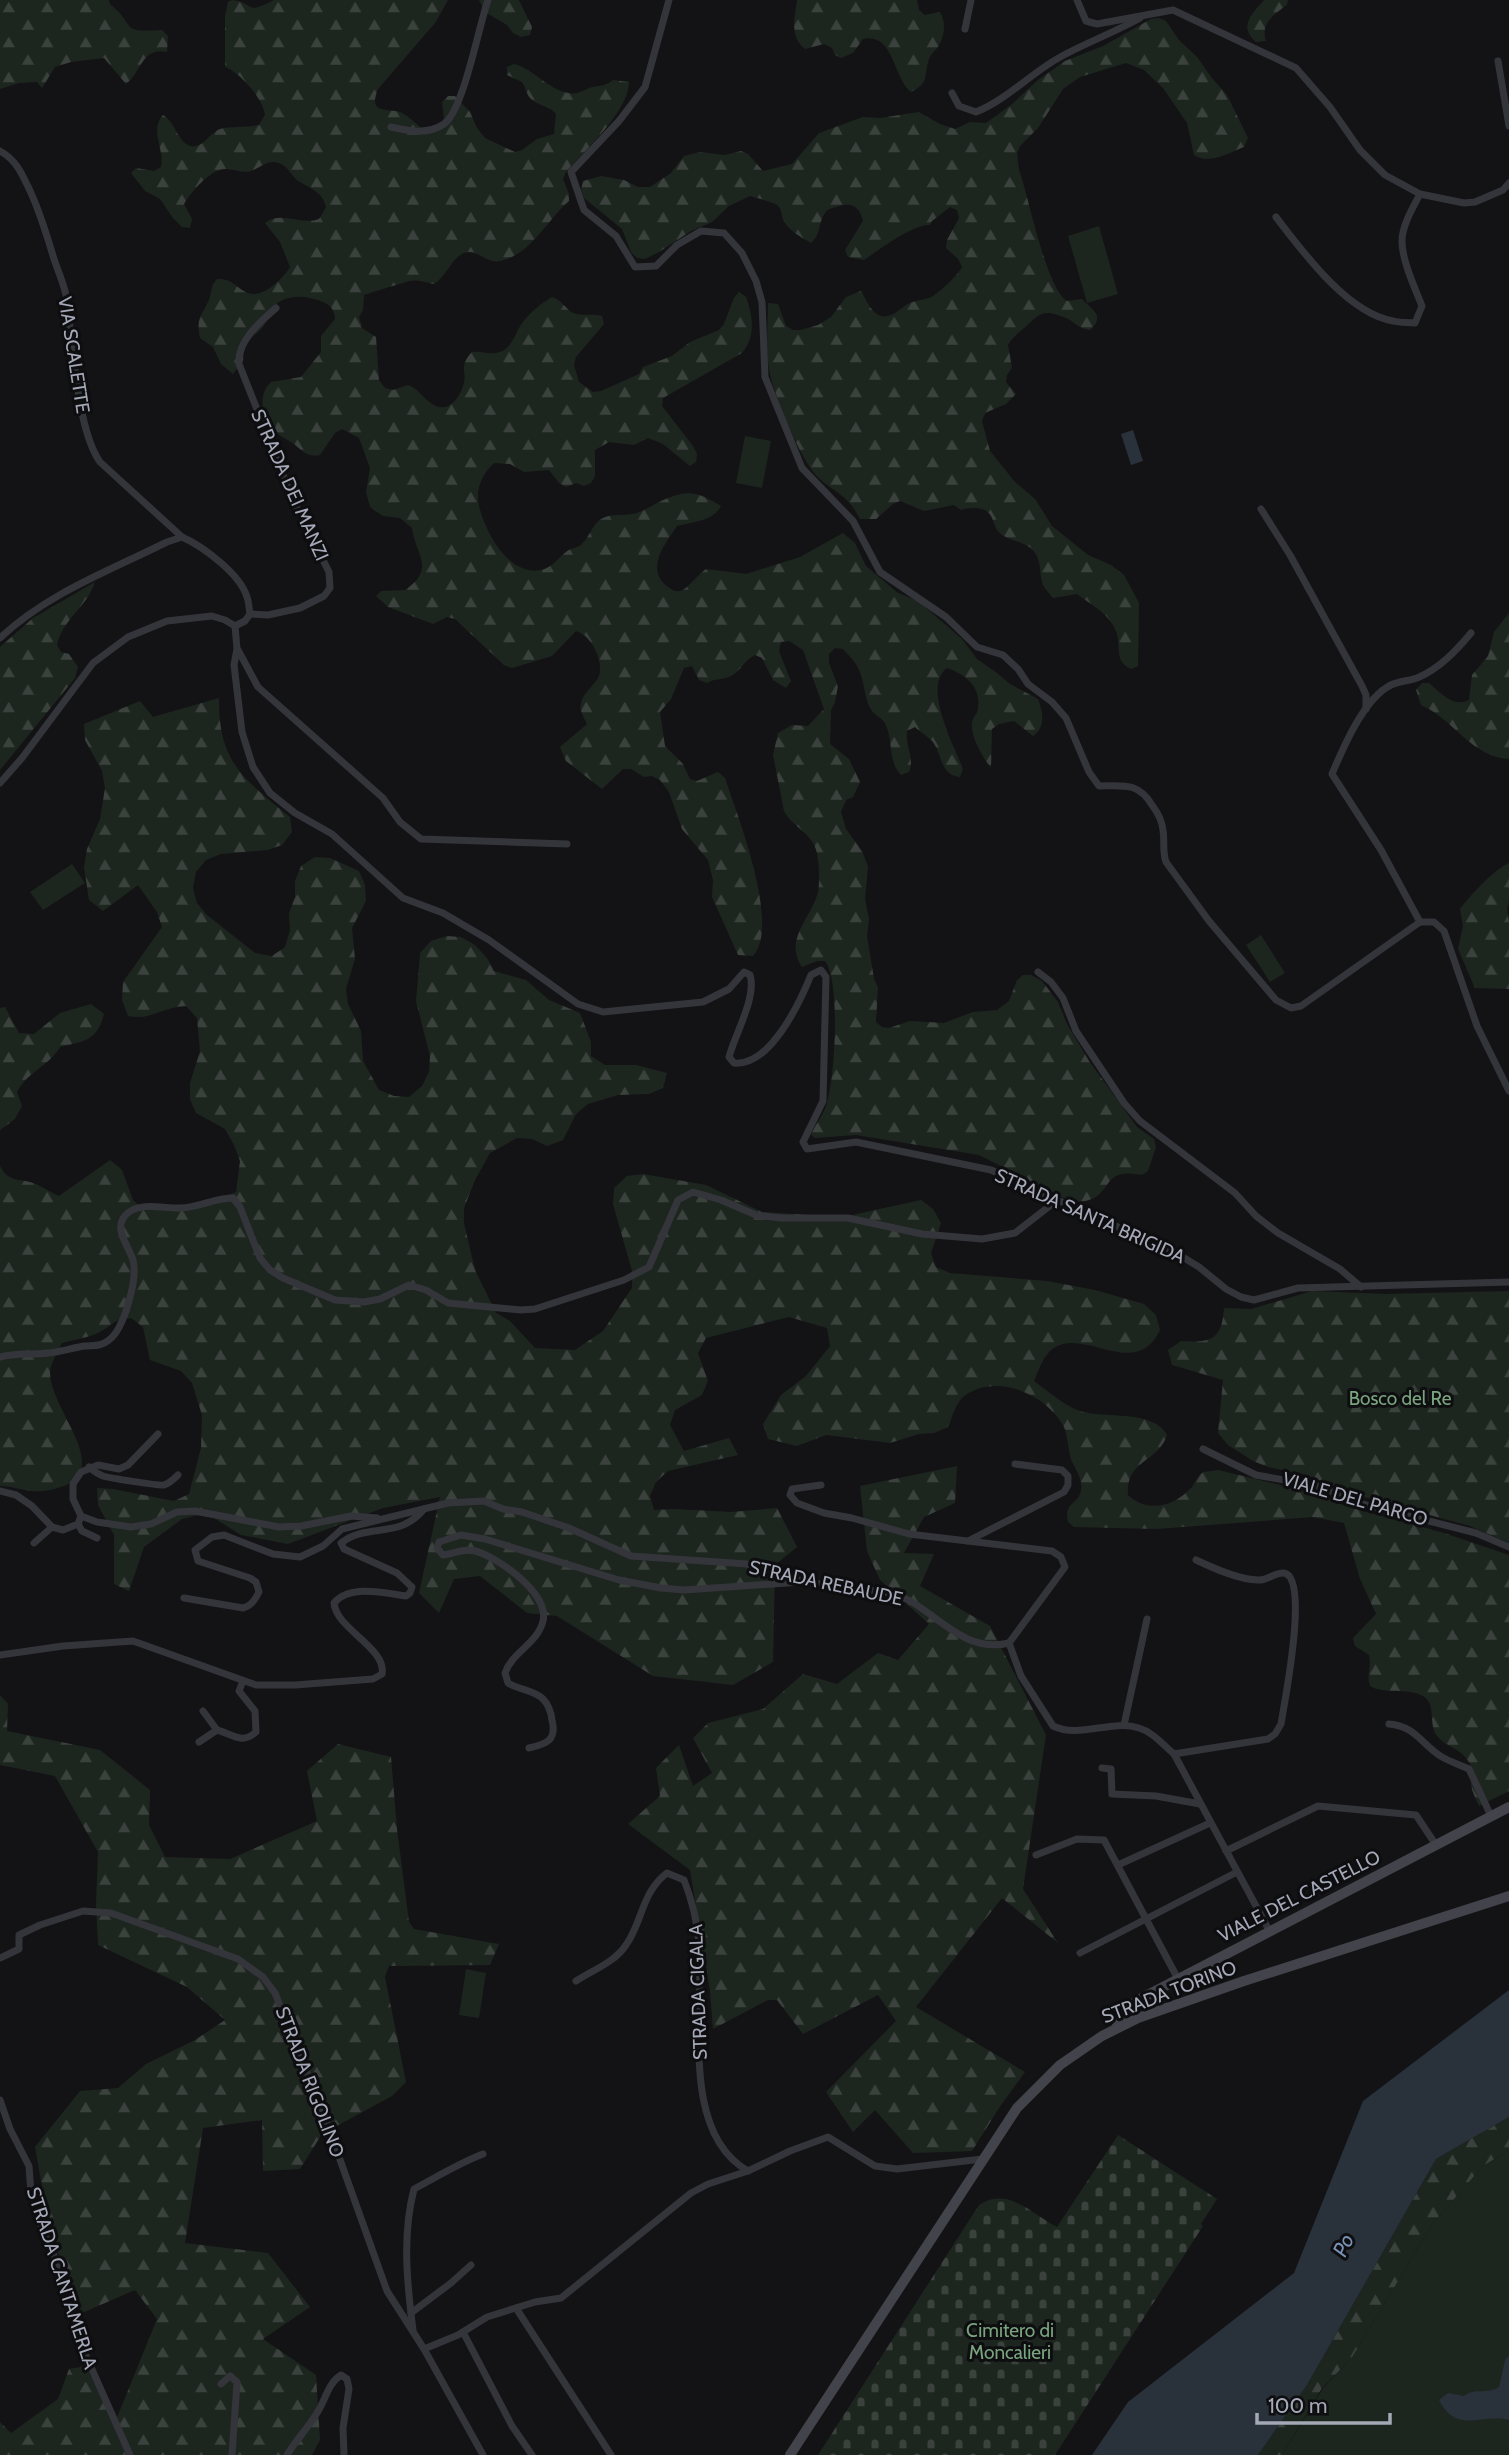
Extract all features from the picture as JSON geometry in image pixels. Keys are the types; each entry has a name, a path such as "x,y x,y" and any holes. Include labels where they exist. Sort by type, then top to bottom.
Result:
{"main road":[{"name":"VIALE DEL CASTELLO","path":"1116,2028 1121,2017 1136,2001 1509,1807"},
{"name":"STRADA TORINO","path":"790,2455 1017,2108 1060,2065 1116,2028 1138,2018 1509,1895"}],"street":[{"path":"391,127 419,132 446,124 462,91 488,0"},
{"path":"669,0 645,87 619,121 571,172 584,210 616,236 635,267 656,266 677,245 701,231 724,233 741,254 756,281 762,302 765,377 802,468 853,521 880,572 946,617 977,647 1003,655 1028,684 1052,702 1066,718 1089,772 1099,786 1130,786 1147,796 1161,817 1164,833 1162,851 1166,862 1209,921 1276,1000 1291,1008 1301,1006 1420,922 1434,922 1444,931 1477,1026 1509,1091"},
{"path":"965,29 971,0"},
{"path":"1077,0 1086,20 1097,24 1172,10 1296,68 1330,107 1360,150 1385,175 1420,194 1464,203 1475,202 1503,190 1509,183"},
{"path":"952,93 959,106 976,112 994,105 1022,82 1062,56 1106,37 1150,13"},
{"path":"1498,61 1509,126"},
{"name":"VIA SCALETTE","path":"0,151 12,158 19,167 40,210 50,240 65,292 92,450 100,462 182,537"},
{"path":"1276,217 1311,262 1352,302 1391,321 1415,323 1422,306 1402,241 1410,212 1420,194"},
{"name":"STRADA DEI MANZI","path":"250,614 268,615 300,608 324,596 330,588 329,572 293,500 239,364 241,348 258,324 276,308"},
{"path":"1261,509 1290,555 1308,593 1362,685 1366,695 1366,710"},
{"path":"0,638 20,619 48,600 182,537 203,548 242,585 248,598 250,614 245,621 235,626 212,615 167,621 128,637 93,663 0,783"},
{"name":"STRADA SANTA BRIGIDA","path":"235,626 237,649 234,665 242,732 253,767 270,793 295,813 332,834 404,898 443,913 489,940 578,1004 603,1012 703,1002 729,989 744,972 751,975 752,982 744,1016 729,1057 734,1063 743,1064 767,1048 799,1006 811,975 821,970 826,977 823,1101 803,1142 807,1150 856,1142 991,1170 1176,1253 1226,1289 1254,1300 1298,1288 1509,1282"},
{"path":"1420,922 1381,850 1332,774 1344,745 1366,710 1390,685 1413,680 1430,671 1456,651 1471,633"},
{"path":"237,649 258,687 383,798 400,822 421,839 567,844"},
{"path":"1038,972 1051,982 1063,998 1076,1031 1124,1103 1140,1121 1235,1193 1256,1216 1278,1233 1340,1269 1361,1287"},
{"path":"0,1357 66,1351 84,1346 97,1347 111,1339 120,1328 133,1279 133,1260 122,1240 121,1224 127,1213 140,1207 182,1208 220,1198 233,1198 244,1217 260,1258 270,1270 335,1300 372,1300 410,1285 426,1290 447,1303 521,1310 536,1309 624,1280 649,1267 678,1200 693,1192 756,1215 782,1218 848,1218 922,1234 982,1239 1015,1233 1056,1201"},
{"path":"97,1538 82,1531 73,1499 74,1484 81,1472 98,1465 119,1469 128,1465 158,1434"},
{"name":"VIALE DEL PARCO","path":"1203,1450 1256,1475 1317,1486 1362,1504 1476,1533 1509,1547"},
{"path":"968,1541 1064,1492 1068,1485 1068,1476 1062,1470 1015,1464"},
{"path":"89,1467 107,1478 154,1485 164,1485 178,1475"},
{"path":"821,1485 792,1489 790,1495 797,1503 824,1513 909,1534 1052,1551 1061,1558 1065,1567 1009,1643 1021,1676 1053,1726 1062,1730 1081,1731 1124,1725 1140,1728 1156,1737 1174,1754 1269,1930"},
{"path":"0,1491 16,1495 52,1527 63,1530 80,1520 131,1527 151,1524 177,1513 195,1511 279,1527 351,1516 385,1518"},
{"name":"STRADA REBAUDE","path":"184,1598 243,1608 248,1607 259,1592 256,1582 250,1578 198,1561 195,1550 212,1537 224,1535 273,1554 300,1556 323,1546 342,1529 448,1503 484,1501 569,1528 631,1556 747,1564 805,1582 892,1593 905,1597 978,1644 991,1647 1009,1643"},
{"path":"0,1655 63,1646 133,1641 243,1681 262,1685 369,1680 381,1675 383,1669 380,1660 340,1617 334,1603 342,1596 357,1592 406,1596 412,1587 397,1573 344,1549 341,1543 355,1535 405,1525 416,1519 425,1508"},
{"path":"34,1544 52,1527"},
{"path":"528,1748 552,1739 554,1734 550,1711 541,1697 508,1683 505,1673 510,1662 541,1628 544,1619 542,1605 531,1589 498,1562 469,1550 443,1555 437,1548 439,1542 457,1535 470,1535 629,1583 661,1588 684,1590 805,1582"},
{"path":"1174,1754 1268,1739 1275,1734 1281,1724 1294,1645 1296,1614 1294,1585 1290,1576 1285,1573 1258,1580 1219,1570 1196,1560"},
{"path":"1124,1725 1147,1619"},
{"path":"203,1711 217,1730 240,1739 248,1738 256,1732 255,1711 239,1691 243,1681"},
{"path":"1389,1724 1417,1734 1429,1748 1469,1769 1491,1816"},
{"path":"199,1742 217,1730"},
{"path":"1102,1768 1111,1769 1112,1794 1156,1796 1200,1804"},
{"path":"1226,1851 1318,1806 1416,1815 1436,1845"},
{"path":"1118,1866 1210,1823"},
{"path":"1036,1855 1077,1839 1104,1840 1178,1979"},
{"path":"1080,1953 1237,1872"},
{"name":"STRADA CIGALA","path":"576,1981 611,1961 626,1945 654,1883 667,1874 684,1880 692,1898 699,1943 700,2057 704,2106 720,2146 734,2163 748,2171"},
{"name":"STRADA RIGOLINO","path":"0,1958 19,1949 19,1935 40,1925 83,1911 111,1913 238,1959 263,1977 275,1993 324,2115 381,2279 424,2349 480,2454"},
{"name":"STRADA CANTAMERLA","path":"0,2100 10,2129 29,2166 31,2193 41,2225 64,2279 86,2356 130,2455"},
{"path":"424,2349 463,2332 487,2317 561,2298 691,2193 828,2137 875,2166 897,2169 982,2159"},
{"path":"414,2335 407,2260 410,2206 414,2189 449,2172 463,2161 483,2154"},
{"path":"411,2313 471,2265"},
{"path":"516,2308 611,2455"},
{"path":"463,2332 512,2426 533,2455"},
{"path":"286,2455 318,2413 333,2381 341,2375 347,2379 349,2389 343,2428 344,2455"},
{"path":"221,2384 230,2376 237,2382 232,2455"}],"green space":[{"path":"0,0 109,0 133,29 162,30 168,36 167,52 152,53 126,84 104,58 55,67 42,88 37,82 19,83 0,89"},
{"path":"232,0 254,8 274,0 448,0 435,23 378,89 375,103 384,110 403,113 424,130 439,126 444,118 442,102 448,96 455,96 470,112 485,138 515,152 537,139 554,134 556,114 530,98 522,82 507,75 507,67 514,64 522,67 553,87 569,93 578,93 613,80 629,82 622,105 614,117 566,172 563,179 569,201 530,244 500,261 464,253 455,259 434,284 413,281 364,295 363,310 359,317 362,328 376,337 379,380 385,388 393,390 408,385 434,405 450,405 463,387 464,364 472,352 495,353 506,349 526,318 552,297 571,312 602,316 604,324 576,357 574,365 579,382 593,392 601,391 639,374 643,367 672,356 690,342 719,330 734,298 739,292 746,297 752,326 750,340 742,353 663,398 662,406 693,446 697,454 696,462 690,466 663,444 648,438 634,445 609,442 595,450 595,476 591,483 584,486 576,483 566,487 559,483 549,470 524,472 510,464 494,463 483,477 478,494 479,506 487,528 509,560 519,567 541,570 581,545 595,525 605,517 639,512 676,495 697,494 721,506 708,518 677,526 663,548 657,565 658,572 661,580 675,591 685,589 706,569 746,574 800,557 843,533 855,543 866,566 898,593 918,601 962,639 977,659 1010,684 1038,699 1042,724 1033,736 1014,721 999,724 992,729 991,768 973,734 972,722 978,708 977,693 966,677 947,668 940,677 939,702 947,732 963,769 960,777 945,769 933,742 915,727 907,731 911,767 909,772 901,775 892,757 885,723 870,708 856,664 843,649 835,648 829,654 829,663 838,686 831,710 830,744 849,759 860,782 853,797 846,800 841,812 846,829 862,851 868,866 865,899 869,919 867,936 874,979 878,987 876,1022 889,1028 910,1021 944,1023 973,1012 997,1010 1009,1001 1017,980 1023,975 1031,975 1042,981 1058,1002 1067,1024 1089,1061 1137,1127 1154,1139 1156,1147 1148,1171 1142,1175 1120,1174 1097,1196 1087,1201 1072,1202 979,1155 856,1135 815,1138 811,1135 825,1109 832,1076 835,1032 833,989 825,961 802,967 797,957 797,938 818,892 817,853 811,840 784,811 773,755 778,733 792,725 808,726 824,709 803,650 789,641 781,642 779,651 791,681 786,688 773,680 762,658 755,655 731,676 707,683 699,680 692,666 684,668 671,699 660,712 665,746 683,764 690,779 697,781 718,772 725,778 747,842 760,896 762,920 760,941 753,956 738,955 712,897 713,880 708,860 682,829 669,792 660,780 652,776 644,777 631,769 623,769 602,789 566,761 560,747 587,724 581,711 581,703 599,676 598,656 587,637 576,631 552,656 512,668 504,665 455,619 447,617 433,624 388,607 376,596 381,591 405,590 420,575 422,561 412,528 400,518 383,516 370,507 366,492 370,468 359,438 342,429 335,433 320,455 311,455 273,430 263,408 264,391 271,382 301,377 321,352 321,336 335,319 332,309 322,301 311,298 284,299 273,307 263,326 245,343 243,361 233,374 221,364 213,347 200,338 199,331 200,318 217,279 231,282 243,291 254,294 266,291 290,267 280,242 265,223 278,218 305,221 319,219 326,207 322,198 277,162 248,172 224,169 207,178 187,199 184,204 192,219 190,228 182,227 160,199 145,191 131,173 136,168 154,171 161,167 157,127 163,115 184,142 197,146 220,129 259,125 265,115 260,101 250,87 225,67 225,16 228,2"},
{"path":"479,0 519,0 532,27 530,35 521,37 513,33 507,25 485,12"},
{"path":"797,0 917,0 919,10 925,15 940,12 944,33 930,57 924,81 911,92 881,42 863,39 853,53 841,58 824,44 805,49 795,33"},
{"path":"1264,0 1288,0 1287,5 1273,16 1267,25 1266,41 1256,42 1247,25 1251,15"},
{"path":"1151,19 1166,21 1227,95 1248,138 1244,147 1219,157 1206,159 1194,155 1187,123 1163,88 1144,70 1126,63 1080,77 1063,89 1038,128 1020,146 1017,153 1019,170 1045,261 1059,293 1067,301 1082,299 1096,313 1097,320 1090,330 1066,318 1046,313 1015,336 1008,345 1012,368 1006,382 1016,394 1006,404 985,413 982,421 990,451 1015,482 1035,499 1052,526 1088,555 1111,565 1124,575 1139,603 1138,666 1131,669 1122,661 1117,635 1108,618 1077,594 1053,598 1043,585 1035,553 1027,546 1002,535 986,511 974,508 961,510 954,505 924,511 900,501 876,519 860,519 844,497 821,480 809,466 795,441 777,397 768,357 768,303 778,304 786,326 801,330 818,325 831,317 846,297 861,291 874,312 881,316 893,314 910,303 931,297 948,284 962,267 946,248 947,240 959,218 957,210 950,207 930,225 915,228 864,260 848,257 845,250 863,221 855,207 844,205 828,210 811,243 789,228 777,205 750,196 729,206 712,222 691,231 645,259 637,258 631,252 622,229 584,198 581,190 583,181 601,176 624,180 638,187 650,187 671,173 684,156 700,152 725,155 741,151 748,154 763,171 792,164 819,133 863,117 880,118 919,112 955,129 970,122 986,123 1065,61 1103,46"},
{"path":"1099,226 1118,294 1087,303 1068,236"},
{"path":"745,436 771,441 762,488 736,483"},
{"path":"95,582 64,628 57,645 61,652 69,654 78,667 75,678 0,770 0,647 33,618"},
{"path":"1509,613 1509,759 1496,757 1473,745 1444,719 1421,705 1416,690 1422,683 1429,683 1452,701 1469,700 1472,675 1488,656 1494,632"},
{"path":"219,698 223,739 229,754 247,780 290,817 292,832 282,845 268,850 221,854 206,860 196,872 193,888 197,903 207,915 255,953 272,956 285,947 290,930 289,913 295,897 295,881 301,866 315,857 330,858 359,871 365,885 366,901 352,928 355,959 346,989 348,1004 361,1031 363,1061 379,1090 394,1096 409,1097 422,1086 429,1072 430,1056 416,1001 420,953 431,941 446,936 461,937 475,945 494,971 526,980 549,1000 580,1013 591,1042 591,1056 605,1065 636,1065 667,1073 663,1088 649,1094 618,1095 588,1104 576,1114 563,1140 547,1146 532,1139 517,1138 490,1153 475,1180 464,1208 464,1223 475,1270 496,1313 510,1321 535,1348 575,1350 603,1331 632,1288 632,1271 613,1204 614,1188 627,1176 643,1174 706,1185 762,1212 843,1217 921,1200 933,1209 941,1223 931,1253 936,1267 950,1273 1047,1281 1095,1290 1144,1304 1156,1315 1160,1330 1149,1345 1136,1352 1122,1353 1076,1343 1062,1344 1049,1352 1034,1381 1062,1402 1080,1411 1151,1421 1167,1435 1163,1444 1137,1468 1128,1483 1128,1495 1136,1501 1153,1506 1170,1503 1185,1494 1202,1473 1218,1470 1322,1495 1345,1506 1444,1533 1509,1555 1509,1791 1479,1806 1471,1785 1470,1764 1463,1755 1437,1736 1427,1700 1416,1693 1370,1686 1369,1655 1355,1646 1353,1638 1376,1614 1360,1579 1344,1523 1313,1517 1157,1529 1074,1527 1068,1522 1067,1515 1069,1507 1080,1495 1081,1486 1071,1459 1064,1427 1056,1415 1033,1396 1004,1387 989,1386 962,1398 948,1427 890,1443 826,1435 797,1446 768,1439 763,1424 781,1395 806,1376 830,1346 827,1328 789,1317 706,1338 698,1353 708,1381 702,1395 675,1410 670,1425 684,1451 729,1438 738,1455 668,1471 656,1482 650,1496 654,1510 731,1512 777,1508 797,1547 775,1565 773,1662 733,1685 653,1676 557,1616 527,1613 480,1576 454,1579 439,1613 419,1593 440,1497 383,1508 288,1544 241,1535 214,1518 198,1515 182,1519 144,1547 129,1591 114,1584 114,1535 98,1505 97,1488 174,1501 189,1494 201,1448 202,1415 192,1383 181,1371 150,1360 143,1327 131,1318 119,1320 96,1334 62,1343 51,1366 53,1390 78,1444 82,1460 79,1474 67,1484 43,1491 0,1486 0,1166 11,1178 36,1184 59,1196 110,1160 122,1170 133,1200 145,1211 160,1206 206,1204 236,1192 240,1161 234,1145 225,1129 196,1113 190,1099 190,1083 200,1051 197,1018 186,1006 143,1017 128,1016 122,1000 123,982 162,927 157,912 138,885 103,911 89,900 84,867 87,849 100,819 105,788 102,771 85,740 84,724 140,701 153,717"},
{"path":"1509,863 1509,989 1475,988 1458,949 1463,926 1460,909 1489,877"},
{"path":"72,864 85,883 43,910 30,892"},
{"path":"1261,935 1285,973 1270,982 1246,945"},
{"path":"91,1004 104,1014 98,1030 83,1041 60,1047 27,1079 17,1092 22,1106 15,1119 0,1130 0,1008 5,1007 19,1033 34,1034 60,1013"},
{"name":"Bosco del Re","path":"1312,1291 1386,1294 1509,1291 1509,1543 1470,1526 1353,1494 1307,1475 1268,1467 1228,1445 1218,1433 1223,1380 1172,1365 1168,1350 1181,1341 1200,1341 1213,1337 1221,1327 1224,1308 1251,1309"},
{"path":"957,1466 955,1503 924,1517 904,1553 934,1554 920,1586 990,1626 1046,1735 1023,1889 1058,1943 1002,1898 916,2007 1025,2072 972,2151 913,2153 875,2110 853,2132 826,2092 896,2021 878,1995 803,2034 777,2000 768,2000 713,2029 710,1991 690,1870 628,1824 660,1796 656,1768 679,1745 693,1786 712,1773 693,1738 708,1723 763,1709 803,1674 837,1684 878,1653 898,1660 929,1624 880,1580 867,1551 860,1486"},
{"path":"0,1695 8,1704 7,1731 100,1750 150,1790 149,1825 165,1857 230,1859 317,1821 307,1771 338,1744 391,1757 409,1922 414,1929 499,1944 490,1965 389,1966 385,1977 406,2082 392,2096 322,2134 300,2169 263,2171 262,2120 203,2128 185,2243 268,2253 310,2307 263,2339 316,2375 320,2440 312,2455 0,2455 0,2422 11,2433 58,2399 69,2369 86,2366 114,2425 157,2319 135,2290 82,2313 51,2236 35,2147 80,2091 118,2088 146,2064 195,2040 225,2020 187,1987 98,1945 98,1852 55,1776 0,1765"},
{"path":"466,1969 486,1973 479,2018 459,2015"},
{"path":"1509,2117 1509,2150 1483,2166 1433,2223 1351,2359 1322,2388 1282,2455 1258,2455 1307,2385 1436,2159"},
{"name":"Cimitero di Moncalieri","path":"1118,2135 1217,2199 1201,2224 1203,2226 1055,2455 818,2455 979,2205 990,2200 1010,2200 1057,2227"},
{"path":"1509,2150 1509,2455 1282,2455 1323,2388 1351,2359 1433,2223 1483,2166"}],"water":[{"path":"1133,430 1143,461 1131,465 1121,434"},
{"name":"Po","path":"1509,1990 1509,2117 1436,2159 1307,2385 1258,2455 1092,2455 1128,2402 1294,2273 1363,2101"},
{"path":"1509,2356 1509,2420 1462,2420 1446,2411 1439,2400 1448,2393 1464,2396 1499,2387 1505,2360"}]}
